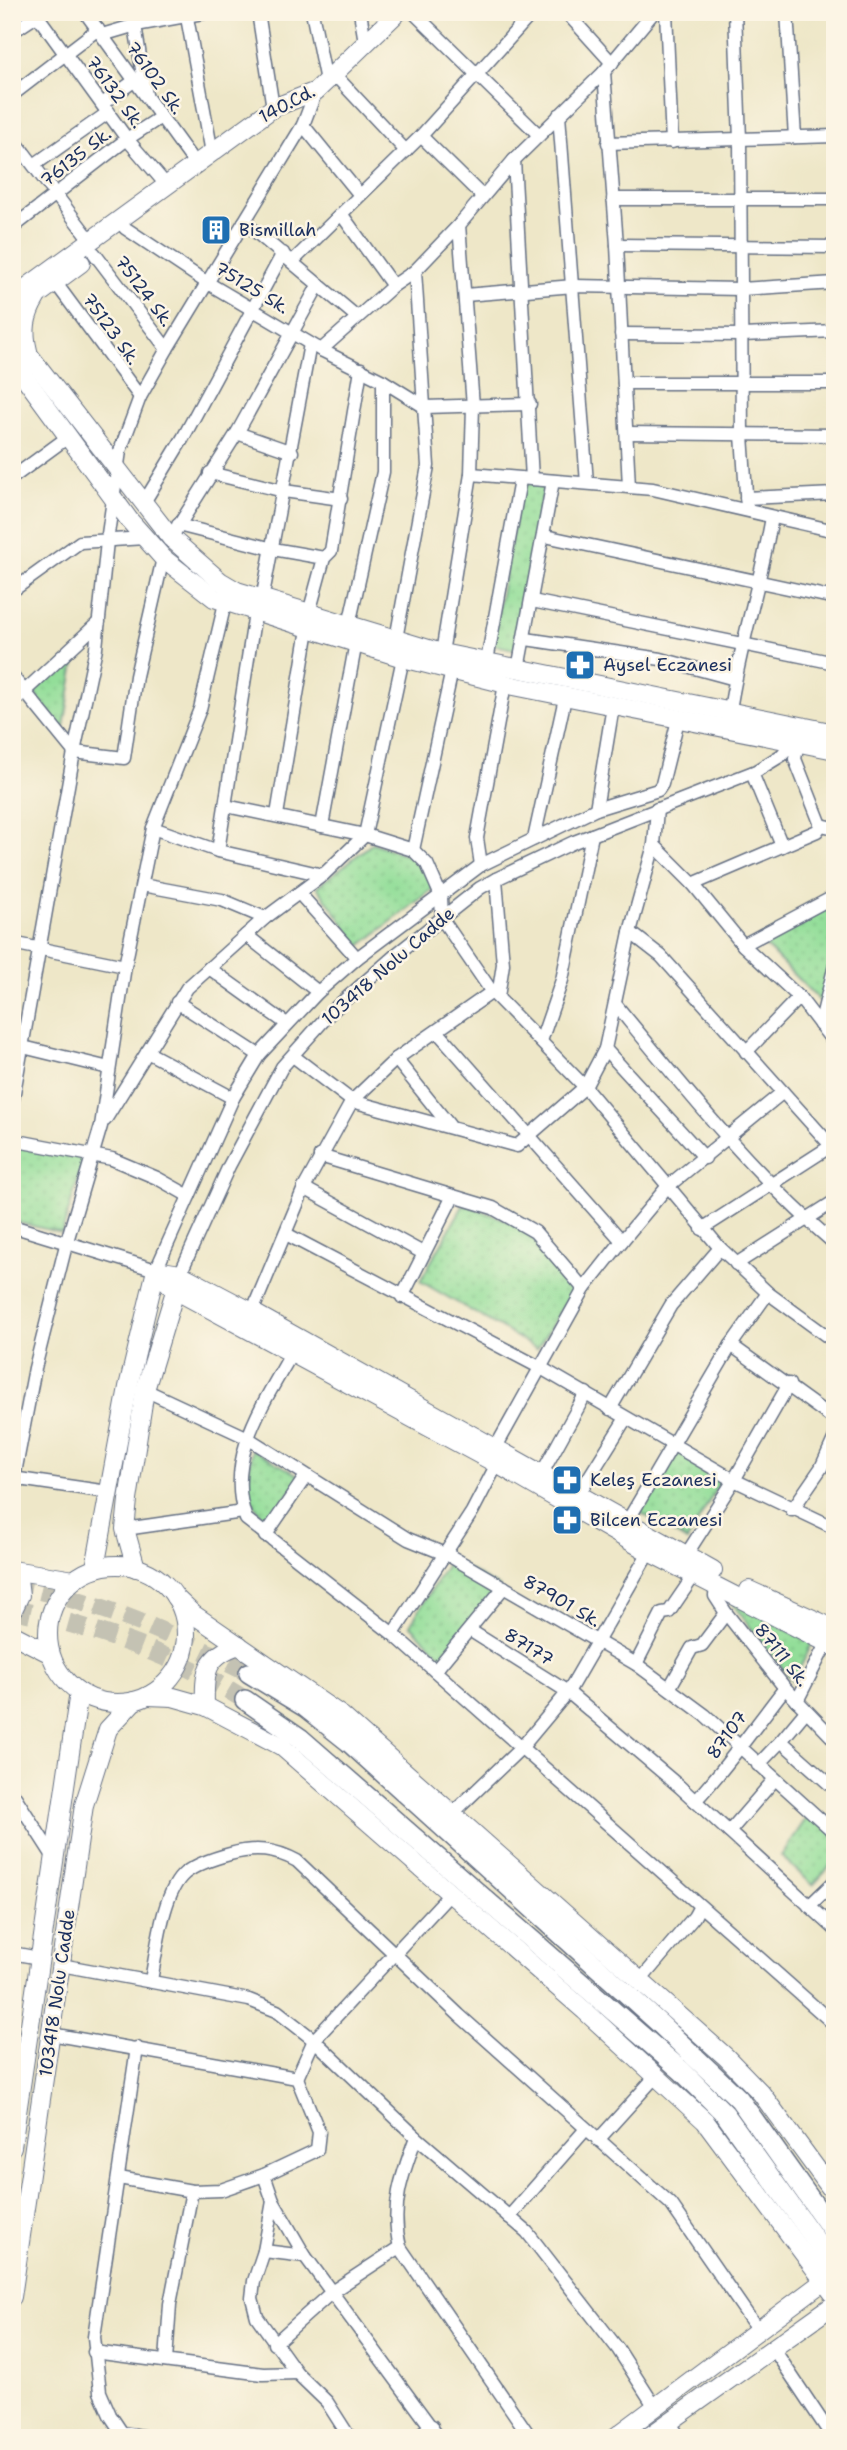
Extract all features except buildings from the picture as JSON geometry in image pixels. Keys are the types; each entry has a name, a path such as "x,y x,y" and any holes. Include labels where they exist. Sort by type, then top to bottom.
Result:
{"main road":[{"path":"249,1673 305,1707 349,1742 659,2022 739,2099 835,2234"},
{"path":"245,1700 300,1738 682,2071 725,2114 829,2274"}],"street":[{"name":"76102 Sk.","path":"85,12 196,165"},
{"path":"12,95 100,32 134,19 208,12"},
{"path":"258,12 273,108"},
{"path":"12,1104 99,622 120,451 140,397 206,282 303,125 325,81 312,12"},
{"path":"360,12 365,42"},
{"name":"140.Cd.","path":"12,314 212,153 273,108 325,81 398,12"},
{"path":"414,12 539,135"},
{"path":"143,504 190,426 253,309 288,257 342,215 421,136 533,12"},
{"path":"566,12 608,68 608,143 617,245 629,487"},
{"path":"218,851 258,606 315,347 415,271 459,225 481,195 514,159 608,68 654,12"},
{"path":"666,12 672,142"},
{"path":"735,12 741,197 742,435 747,503"},
{"path":"787,12 795,137"},
{"path":"12,32 40,14"},
{"name":"76132 Sk.","path":"40,14 127,139 168,187"},
{"path":"186,15 212,153"},
{"path":"134,19 146,97"},
{"path":"34,165 105,108 134,80"},
{"path":"325,81 406,151"},
{"path":"559,115 587,482"},
{"name":"76135 Sk.","path":"12,228 127,139 161,117"},
{"path":"303,125 360,195"},
{"path":"421,136 481,195"},
{"path":"608,143 835,136"},
{"name":"75124 Sk.","path":"12,137 167,349"},
{"path":"487,661 526,479 530,404 520,289 514,159"},
{"name":"140.Cd.","path":"12,298 125,228 168,187"},
{"path":"613,199 835,199"},
{"path":"342,215 393,286"},
{"path":"244,222 357,317"},
{"path":"442,653 471,474 472,406 459,225"},
{"name":"75125 Sk.","path":"125,228 206,282 315,347 361,369 425,407"},
{"path":"617,245 835,247"},
{"path":"397,639 428,466 415,271"},
{"name":"75123 Sk.","path":"55,282 140,397"},
{"path":"465,295 574,286 741,289 835,283"},
{"path":"175,532 237,433 319,284"},
{"path":"20,357 29,311 37,296"},
{"path":"621,334 742,335 835,331"},
{"path":"12,333 20,357 68,437 113,502 163,558 196,586 225,603 258,606 352,634 402,658 505,684 835,750"},
{"path":"20,357 118,470 143,504 175,532 220,581 258,606"},
{"path":"276,815 309,621 324,558 331,551 341,499 361,369"},
{"path":"322,826 352,634 383,471 383,381"},
{"path":"624,383 835,383"},
{"path":"425,407 530,404"},
{"path":"237,433 292,452"},
{"path":"627,433 835,435"},
{"path":"12,478 68,437"},
{"path":"210,473 284,491 341,499"},
{"path":"471,474 587,482 747,503 835,494"},
{"path":"518,669 526,639 553,481"},
{"path":"747,503 772,517 835,531"},
{"path":"730,710 743,643 761,583 772,517"},
{"path":"175,532 324,558"},
{"path":"545,536 835,598"},
{"path":"14,586 80,542 145,538"},
{"path":"12,676 74,752 124,758 136,676 163,558"},
{"path":"532,601 835,663"},
{"path":"108,1492 13,1478 35,1367 67,1241 101,1126 125,965 153,828 200,709 225,603"},
{"path":"12,703 99,622"},
{"path":"352,634 397,639 442,653 835,733"},
{"path":"526,639 661,659 735,679"},
{"path":"101,1126 177,1002 209,968 265,918 323,875 365,835 402,658"},
{"path":"413,850 452,670"},
{"path":"481,865 477,838 505,684"},
{"path":"534,839 565,698"},
{"path":"596,810 613,706"},
{"path":"95,1569 128,1387 156,1270 233,1098 259,1055 318,992 357,958 481,865 596,810 658,790 662,784 678,720"},
{"path":"796,742 795,759 821,825"},
{"name":"103418 Nolu Cadde","path":"136,1568 125,1529 145,1390 178,1282 229,1166 282,1067 331,1012 480,888 593,835 752,772 782,755 796,742"},
{"path":"752,772 782,846"},
{"path":"226,806 365,835 413,850 427,864 441,896 442,919 495,994 585,1087 720,1248 768,1293 833,1336"},
{"path":"293,1056 352,1101 449,1125 517,1146 585,1087 605,1049 630,932 654,845 657,809"},
{"path":"821,825 835,828"},
{"path":"693,884 817,831 821,825"},
{"path":"153,828 218,851 323,875"},
{"path":"541,1041 562,980 593,835"},
{"path":"654,845 693,884 743,945 799,997 835,1044"},
{"path":"252,1312 304,1188 352,1101 396,1059 495,994 503,964 496,879"},
{"path":"142,885 222,900 265,918"},
{"path":"299,893 357,958"},
{"path":"743,945 835,895"},
{"path":"630,932 661,956 833,1148 702,1229"},
{"path":"246,935 318,992"},
{"path":"12,943 125,965"},
{"path":"820,1025 835,965"},
{"path":"209,968 287,1024"},
{"path":"746,1052 799,997"},
{"path":"177,1002 259,1055"},
{"path":"616,1005 728,1140 807,1222 835,1244"},
{"path":"437,1031 622,1241"},
{"path":"23,1047 109,1068"},
{"path":"605,1049 705,1158"},
{"path":"146,1052 233,1098"},
{"path":"396,1059 449,1125"},
{"path":"393,1634 472,1512 496,1455 584,1289 667,1186 728,1140 783,1092"},
{"path":"12,1140 112,1159 189,1196"},
{"path":"320,1156 452,1198 494,1208 535,1232 584,1289"},
{"path":"304,1188 423,1253"},
{"path":"402,1297 452,1198"},
{"path":"736,1264 807,1222 835,1201"},
{"path":"12,1226 156,1270 293,1350 496,1455 542,1473 832,1640"},
{"path":"286,1234 541,1368 734,1480 792,1510 835,1528"},
{"path":"610,1409 671,1305 720,1248"},
{"path":"178,1282 252,1312 496,1455 649,1552 832,1640"},
{"path":"627,1522 731,1345 768,1293"},
{"path":"731,1345 789,1384 835,1420"},
{"path":"293,1350 246,1437 239,1469 239,1502 246,1519 393,1634 835,2025"},
{"path":"686,1555 734,1480 789,1384"},
{"name":"87901 Sk.","path":"145,1390 246,1437 408,1539 443,1554 504,1587 636,1664 670,1687 835,1833"},
{"path":"542,1473 586,1393"},
{"path":"578,1495 625,1418"},
{"path":"792,1510 821,1468 835,1437"},
{"path":"265,1536 306,1476"},
{"path":"125,1529 243,1511"},
{"path":"451,1815 522,1747 568,1692 649,1552"},
{"path":"835,2194 751,2081 320,1699 193,1614 159,1579 136,1568 116,1565 95,1569 74,1580 54,1605 47,1631 49,1653 58,1671 79,1692 105,1702 173,1697 205,1706 281,1746 705,2121 829,2274 835,2296"},
{"path":"12,1572 74,1580"},
{"path":"12,1572 18,1579 20,1595 12,1612"},
{"path":"636,1664 662,1613 668,1612 695,1574"},
{"name":"87111 Sk.","path":"716,1585 715,1596 726,1613 785,1688 835,1740"},
{"path":"435,1671 471,1631 504,1587"},
{"path":"141,1698 170,1678 184,1653 186,1624 175,1597"},
{"path":"670,1687 692,1648 702,1644 726,1613"},
{"name":"87177","path":"471,1631 568,1692 695,1801 835,1929"},
{"path":"12,1634 49,1653"},
{"path":"797,1701 832,1640"},
{"path":"205,1706 205,1682 211,1662 221,1652 239,1645"},
{"name":"87107","path":"695,1801 725,1770 739,1746 785,1688"},
{"path":"12,2147 79,1692"},
{"name":"103418 Nolu Cadde","path":"12,2297 84,1805 108,1729 141,1698"},
{"path":"758,1765 806,1712"},
{"path":"781,1741 835,1789"},
{"path":"729,1832 774,1780"},
{"path":"12,1791 53,1856"},
{"path":"151,1980 165,1911 172,1891 184,1874 206,1861 260,1849 280,1852 297,1861 394,1954 671,2204 758,2330"},
{"path":"809,1906 835,1881"},
{"path":"119,2178 192,2191 235,2187 317,2150 320,2143 319,2132 297,2078 314,2040 450,1894"},
{"path":"639,1982 694,1917 700,1906"},
{"path":"12,1953 39,1958"},
{"path":"61,1965 249,2000 276,2011 314,2040 416,2137 527,2232 618,2349 655,2407"},
{"path":"51,2034 297,2078"},
{"path":"137,2048 94,2352 100,2392 122,2435 155,2438"},
{"path":"598,2140 656,2076"},
{"path":"509,2217 586,2129"},
{"path":"416,2137 396,2201 395,2227 400,2247 531,2438"},
{"path":"264,2175 273,2201 305,2256 435,2432 414,2438"},
{"path":"166,2361 170,2304 192,2191"},
{"path":"273,2201 264,2251 254,2281 252,2298 257,2317 297,2373 327,2402 350,2438"},
{"path":"274,2344 333,2291 400,2247"},
{"path":"264,2251 305,2256"},
{"path":"614,2438 829,2274"},
{"path":"647,2438 835,2304"},
{"path":"773,2348 833,2438"},
{"path":"94,2352 263,2374 297,2373"},
{"path":"669,2422 680,2438"}],"green space":[{"path":"522,479 545,480 516,650 492,644"},
{"path":"77,651 63,732 34,692"},
{"path":"373,843 415,858 435,887 360,946 317,887"},
{"path":"835,899 835,947 821,1002 758,939"},
{"path":"12,1144 85,1156 62,1233 12,1221"},
{"path":"464,1204 517,1224 562,1267 574,1290 537,1349 420,1281"},
{"path":"252,1449 302,1477 266,1522 247,1493"},
{"path":"674,1450 722,1478 687,1541 638,1511"},
{"path":"450,1559 499,1587 445,1659 410,1625"},
{"path":"731,1602 813,1642 793,1682"},
{"path":"810,1813 835,1836 835,1861 813,1885 781,1856"}],"tunnel":[{"path":"12,1585 44,1591 134,1620 249,1673"},
{"path":"12,1609 73,1624 133,1644 191,1669 245,1700"}],"place":[{"name":"Bismillah","path":"216,230"},
{"name":"Aysel Eczanesi","path":"580,665"},
{"name":"Keleş Eczanesi","path":"567,1480"},
{"name":"Bilcen Eczanesi","path":"567,1520"}]}
